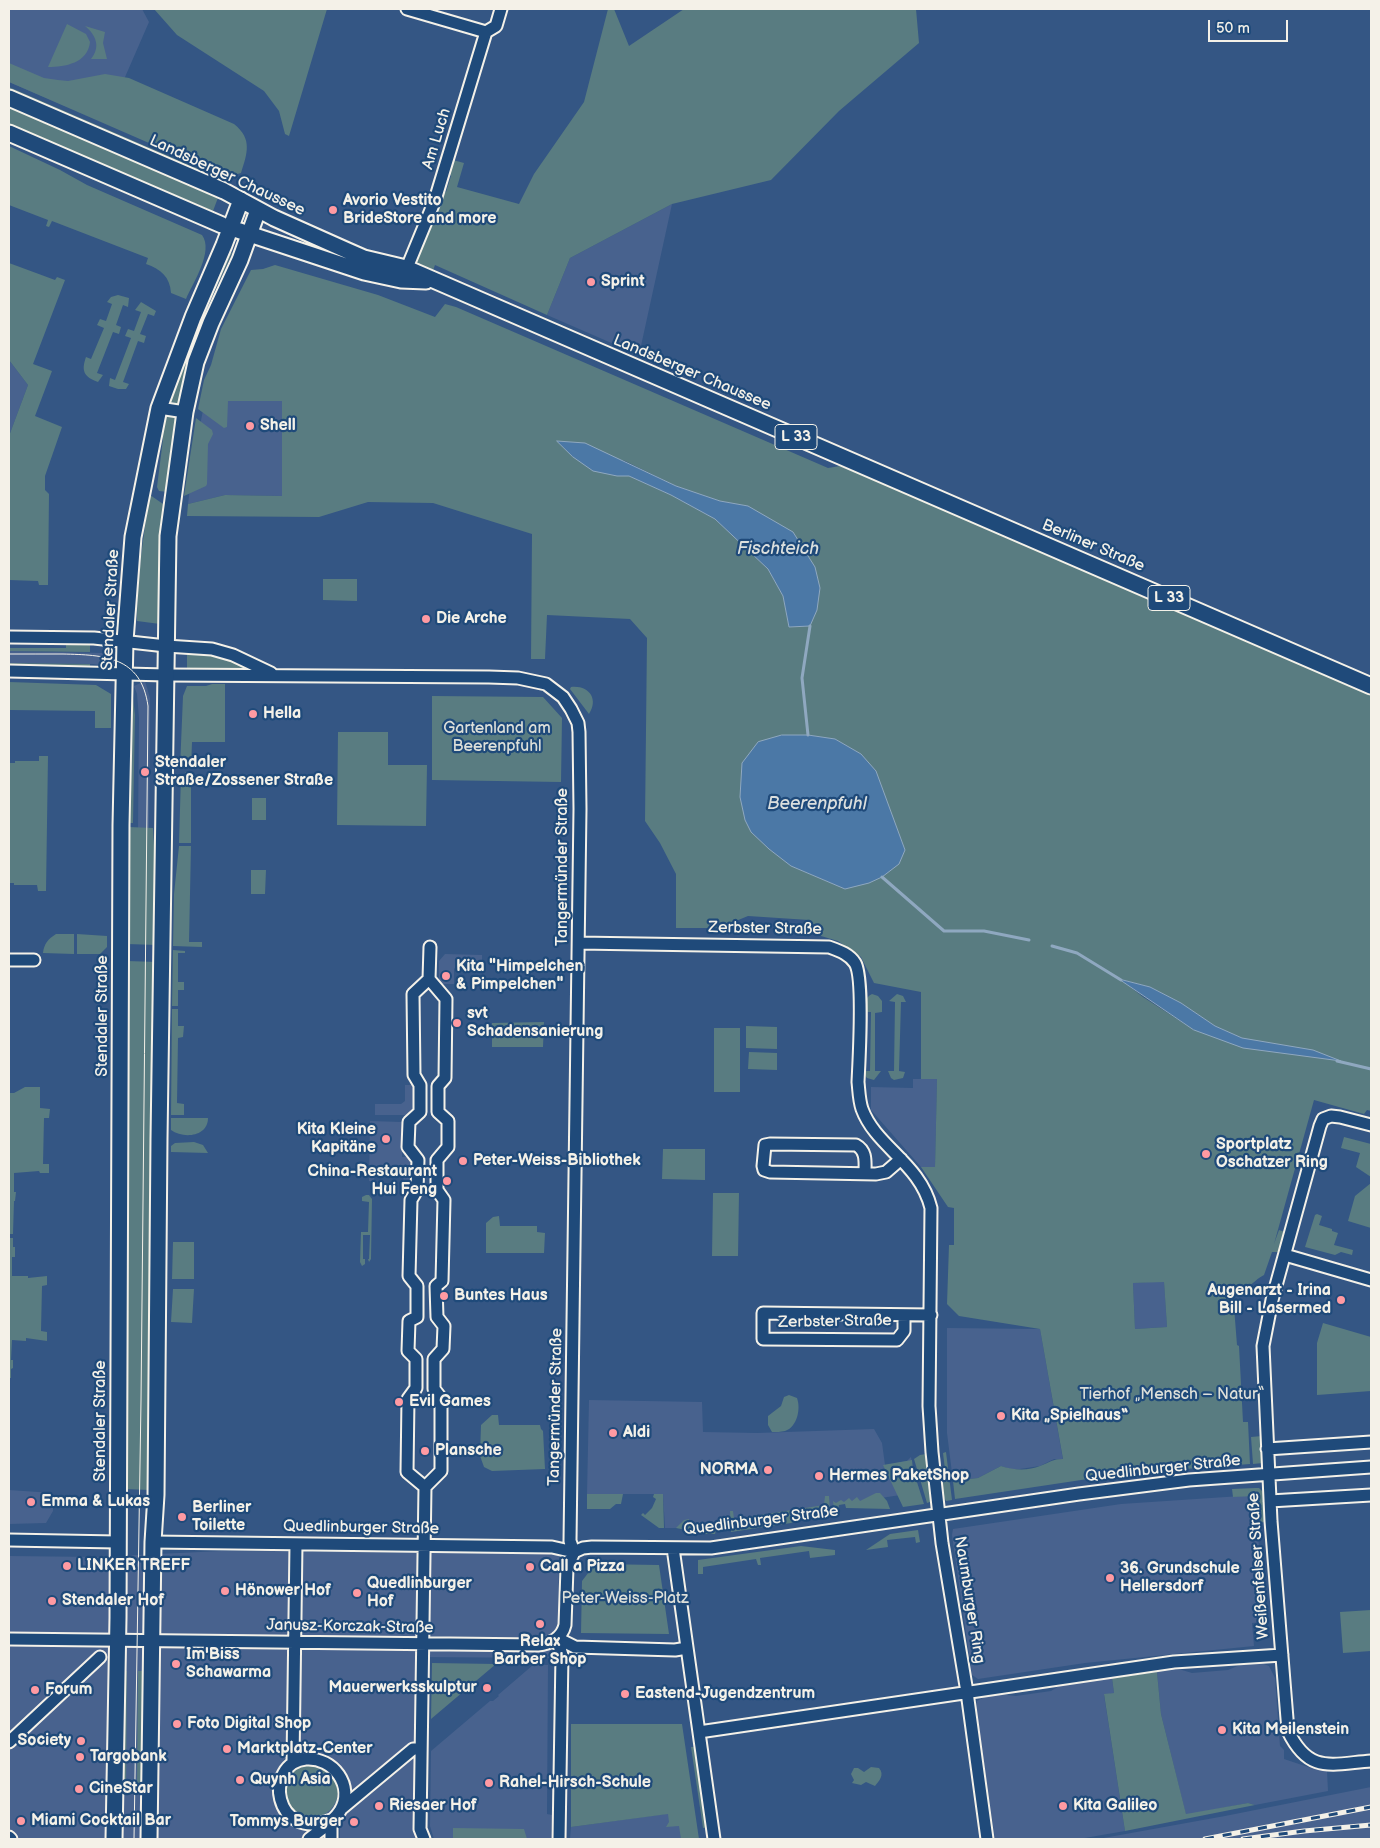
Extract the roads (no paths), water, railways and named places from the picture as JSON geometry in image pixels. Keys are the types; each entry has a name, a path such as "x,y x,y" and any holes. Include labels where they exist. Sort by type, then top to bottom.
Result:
{"main road":[{"name":"Landsberger Chaussee","path":"9,98 224,191 239,205 256,214 274,218 404,274 432,281 966,511"},
{"name":"Landsberger Chaussee","path":"9,133 231,228 347,268 404,274"},
{"name":"Stendaler Straße","path":"114,1839 117,1640 121,825 125,641 133,537 159,408 193,317 239,205"},
{"path":"149,1839 153,1542 156,1495 168,536 186,412 196,362 211,323 240,260 256,214"},
{"name":"Berliner Straße","path":"966,511 1371,686"}],"street":[{"path":"408,9 486,32"},
{"name":"Am Luch","path":"404,274 435,200 486,32 496,26 501,9"},
{"path":"159,408 186,412"},
{"name":"Tangermünder Straße","path":"9,637 94,638 212,649 233,655 276,675"},
{"name":"Tangermünder Straße","path":"9,671 166,675 518,678 546,684 563,697 578,722 578,942 570,1540 574,1552 567,1568 564,1629 557,1638"},
{"name":"Zerbster Straße","path":"578,942 830,947 845,953 857,965 860,980 858,1082 863,1111 877,1133 918,1177 924,1186 931,1208 931,1315 928,1406 939,1514"},
{"path":"424,1839 420,1829 424,1487 441,1471 441,1398 434,1389 434,1359 444,1349 444,1326 437,1317 436,1286 442,1280 444,1200 437,1190 438,1160 448,1147 448,1121 438,1112 438,1086 445,1078 446,999 429,979 430,947"},
{"path":"9,960 34,960"},
{"path":"424,1487 408,1472 408,1399 416,1388 416,1359 408,1351 409,1321 417,1316 417,1286 409,1276 411,1200 417,1190 418,1160 408,1147 409,1122 420,1112 420,1085 414,1075 413,994 429,979"},
{"name":"Weißenfelser Straße","path":"1371,1125 1340,1116 1331,1116 1323,1119 1267,1320 1263,1346 1270,1501 1288,1731 1296,1747 1302,1754 1313,1761 1327,1764 1371,1761"},
{"path":"865,1174 864,1152 862,1148 856,1145 770,1144 765,1145 763,1149 764,1170 770,1172 865,1174 886,1172 901,1159"},
{"path":"1285,1255 1371,1280"},
{"name":"Zerbster Straße","path":"904,1315 904,1331 897,1340 763,1338 763,1313 931,1315"},
{"path":"1267,1449 1371,1442"},
{"name":"Quedlinburger Straße","path":"153,1542 557,1548 574,1552 592,1547 710,1548 1079,1494 1189,1480 1371,1468"},
{"path":"1270,1501 1371,1495"},
{"name":"Naumburger Ring","path":"939,1514 942,1543 967,1692 987,1839"},
{"path":"9,1540 117,1542"},
{"path":"293,1762 296,1544"},
{"path":"673,1548 714,1839"},
{"path":"557,1638 575,1648 687,1648"},
{"path":"557,1638 562,1655 560,1839"},
{"name":"Janusz-Korczak-Straße","path":"9,1639 538,1645 557,1638"},
{"name":"Weißenfelser Straße","path":"967,1692 1174,1662 1282,1655"},
{"path":"9,1742 100,1657"},
{"path":"699,1732 967,1692"},
{"path":"309,1839 341,1809 413,1749 421,1749"},
{"path":"331,1820 320,1825 307,1825 294,1820 285,1811 280,1799 280,1784 286,1770 293,1762 314,1759 331,1766 343,1781 345,1791 341,1809"},
{"path":"331,1820 331,1839"}],"water":[{"name":"Fischteich","path":"557,441 585,443 676,486 720,501 748,506 793,532 815,567 820,588 817,610 810,626 789,627 783,596 768,569 715,519 671,495 629,476 617,476 593,471 573,457"},
{"name":"Beerenpfuhl","path":"782,735 808,735 835,739 861,754 876,771 905,850 899,864 882,877 869,883 845,889 791,866 751,832 745,820 740,797 742,763 758,742"},
{"path":"1119,979 1150,987 1181,1003 1215,1026 1242,1038 1313,1050 1341,1061 1243,1048 1194,1030"}],"waterway":[{"path":"808,735 802,678 810,626"},
{"path":"882,877 944,931 984,931 1029,940"},
{"path":"1052,946 1077,953 1121,980"},
{"path":"1337,1061 1371,1069"}],"tram line":[{"path":"9,654 78,654 106,658 118,662 129,668 138,677 144,689 148,706 141,1401 134,1839"}],"railway":[{"path":"1205,1839 1371,1807"},
{"path":"1243,1839 1371,1825"}],"place":[{"name":"Avorio Vestito BrideStore and more","path":"333,210"},
{"name":"Sprint","path":"591,282"},
{"name":"Shell","path":"250,426"},
{"name":"Die Arche","path":"426,619"},
{"name":"Hella","path":"253,714"},
{"name":"Stendaler Straße/Zossener Straße","path":"145,772"},
{"name":"Kita \"Himpelchen & Pimpelchen\"","path":"446,976"},
{"name":"svt Schadensanierung","path":"457,1023"},
{"name":"Kita Kleine Kapitäne","path":"386,1139"},
{"name":"Sportplatz Oschatzer Ring","path":"1206,1154"},
{"name":"Peter-Weiss-Bibliothek","path":"463,1161"},
{"name":"China-Restaurant Hui Feng","path":"447,1181"},
{"name":"Buntes Haus","path":"444,1296"},
{"name":"Augenarzt - Irina Bill - Lasermed","path":"1341,1300"},
{"name":"Evil Games","path":"399,1402"},
{"name":"Kita „Spielhaus“","path":"1001,1416"},
{"name":"Aldi","path":"613,1433"},
{"name":"Plansche","path":"425,1451"},
{"name":"NORMA","path":"768,1470"},
{"name":"Hermes PaketShop","path":"819,1476"},
{"name":"Emma & Lukas","path":"31,1502"},
{"name":"Berliner Toilette","path":"182,1517"},
{"name":"LINKER TREFF","path":"67,1566"},
{"name":"Call a Pizza","path":"530,1567"},
{"name":"36. Grundschule Hellersdorf","path":"1110,1578"},
{"name":"Hönower Hof","path":"225,1591"},
{"name":"Quedlinburger Hof","path":"357,1593"},
{"name":"Stendaler Hof","path":"52,1601"},
{"name":"Relax Barber Shop","path":"540,1624"},
{"name":"Im'Biss Schawarma","path":"176,1664"},
{"name":"Mauerwerksskulptur","path":"487,1688"},
{"name":"Forum","path":"35,1690"},
{"name":"Eastend-Jugendzentrum","path":"625,1694"},
{"name":"Foto Digital Shop","path":"177,1724"},
{"name":"Kita Meilenstein","path":"1222,1730"},
{"name":"Society","path":"81,1741"},
{"name":"Marktplatz-Center","path":"227,1749"},
{"name":"Targobank","path":"80,1757"},
{"name":"Quynh Asia","path":"240,1780"},
{"name":"Rahel-Hirsch-Schule","path":"489,1783"},
{"name":"CineStar","path":"79,1789"},
{"name":"Riesaer Hof","path":"379,1806"},
{"name":"Kita Galileo","path":"1063,1806"},
{"name":"Miami Cocktail Bar","path":"21,1821"},
{"name":"Tommys Burger","path":"354,1822"}],"park label":[{"name":"Gartenland am Beerenpfuhl","path":"497,738"},
{"name":"Tierhof „Mensch – Natur“","path":"1172,1395"},
{"name":"Peter-Weiss-Platz","path":"625,1599"}]}
